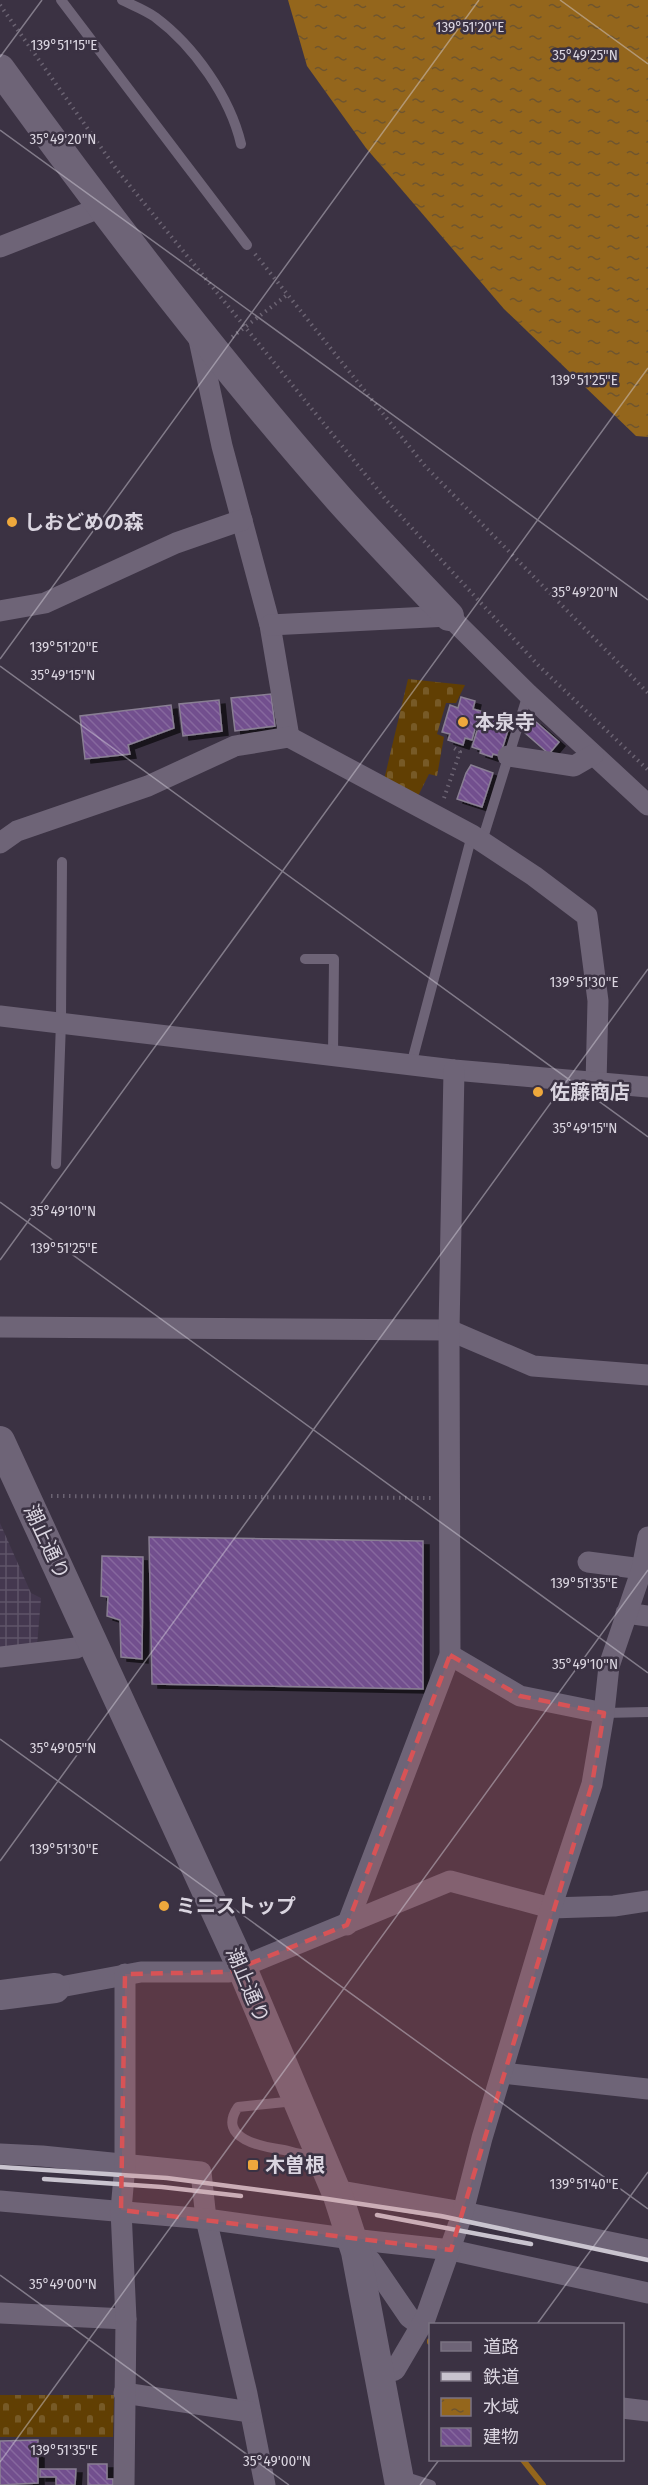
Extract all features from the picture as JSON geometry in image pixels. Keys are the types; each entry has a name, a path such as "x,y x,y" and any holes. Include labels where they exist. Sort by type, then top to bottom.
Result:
{"street":[{"path":"0,69 102,207 206,339 341,501 449,616 528,694 648,806"},
{"path":"0,247 102,207"},
{"path":"206,339 222,446 270,625 289,737"},
{"path":"0,611 45,603 176,543 242,520"},
{"path":"270,625 449,616"},
{"path":"0,843 17,831 148,786 235,746 289,737 477,838 587,916 598,1001 596,1084"},
{"path":"508,756 574,766 593,755"},
{"path":"0,1016 454,1070 648,1087"},
{"path":"347,1925 450,1655 449,1330 454,1070"},
{"path":"0,1327 449,1330 533,1366 648,1375"},
{"name":"潮止通り","path":"0,1441 242,1968 361,2250 399,2482"},
{"path":"380,2374 395,2370 426,2323 451,2250 551,1908 592,1784 609,1666 642,1569 648,1536"},
{"path":"588,1562 642,1569"},
{"path":"626,1613 648,1616"},
{"path":"0,1657 76,1648 92,1640"},
{"path":"450,1655 520,1696 604,1713"},
{"path":"0,1995 55,1988 141,1972 229,1972 450,1881 551,1908 614,1906 648,1901"},
{"path":"124,2485 126,2319 121,2210 125,2165 125,1974"},
{"path":"502,2073 648,2089"},
{"path":"0,2154 201,2172 206,2219 265,2485"},
{"path":"335,2190 463,2212 648,2250"},
{"path":"0,2201 206,2219 361,2250 451,2250 648,2293"},
{"path":"361,2250 409,2317 426,2323"},
{"path":"0,2313 126,2319"},
{"path":"124,2393 250,2412"},
{"path":"624,2408 648,2411"}],"lane":[{"path":"61,0 247,245"},
{"path":"122,0 154,16 198,57 236,121 241,144"},
{"path":"411,1065 477,838 508,756 528,694"},
{"path":"56,1164 61,1022 62,862"},
{"path":"305,959 334,959 333,1055"},
{"path":"604,1713 648,1712"},
{"path":"298,2101 238,2107 233,2114 233,2125 237,2133 256,2146 303,2154 317,2150"},
{"path":"399,2482 409,2478 431,2485"}],"path":[{"path":"0,5 117,170 387,501 538,665 648,770"},
{"path":"247,245 425,466 648,693"},
{"path":"206,339 244,328 287,295"},
{"path":"438,816 460,752 454,748 455,745"},
{"path":"25,1496 449,1498"}],"highlighted area":[{"path":"450,1655 520,1696 604,1713 592,1784 451,2250 121,2210 125,1974 229,1972 347,1925"}],"shaded area":[{"path":"0,1523 31,1593 41,1598 37,1646 0,1650"}],"green space":[{"path":"408,679 465,685 456,703 446,703 437,734 444,737 437,776 429,774 417,798 384,780"},
{"path":"0,2395 114,2395 113,2437 0,2437"}],"water":[{"path":"288,0 648,0 648,437 636,436 504,309 366,148 307,66"}],"building":[{"path":"271,694 275,726 235,731 231,698"},
{"path":"461,697 475,701 473,709 484,712 482,719 478,718 472,740 465,738 463,745 448,740 450,734 442,732 450,705 458,708"},
{"path":"219,700 222,731 183,736 179,704"},
{"path":"171,705 174,728 128,745 130,754 85,759 80,716"},
{"path":"489,715 499,718 498,723 509,727 500,756 493,754 492,757 472,747 480,721 488,720"},
{"path":"535,721 559,742 549,754 525,733"},
{"path":"471,765 493,773 482,807 457,799"},
{"path":"149,1537 423,1541 423,1689 152,1684"},
{"path":"102,1556 143,1557 142,1659 121,1657 120,1620 107,1616 108,1597 101,1596"},
{"path":"38,2440 38,2483 0,2485 0,2441"},
{"path":"88,2464 107,2464 107,2479 113,2479 113,2485 88,2485"},
{"path":"40,2469 76,2469 75,2485 56,2485 56,2477 40,2477"}],"waterway":[{"path":"524,2461 543,2485"}],"railway":[{"path":"0,2167 167,2178 321,2198 441,2216 648,2260"},
{"path":"44,2179 162,2187 241,2196"},
{"path":"377,2215 531,2244"}],"place":[{"name":"しおどめの森","path":"12,522"},
{"name":"本泉寺","path":"463,722"},
{"name":"佐藤商店","path":"538,1092"},
{"name":"ミニストップ","path":"164,1906"},
{"name":"木曽根","path":"253,2165"}]}
